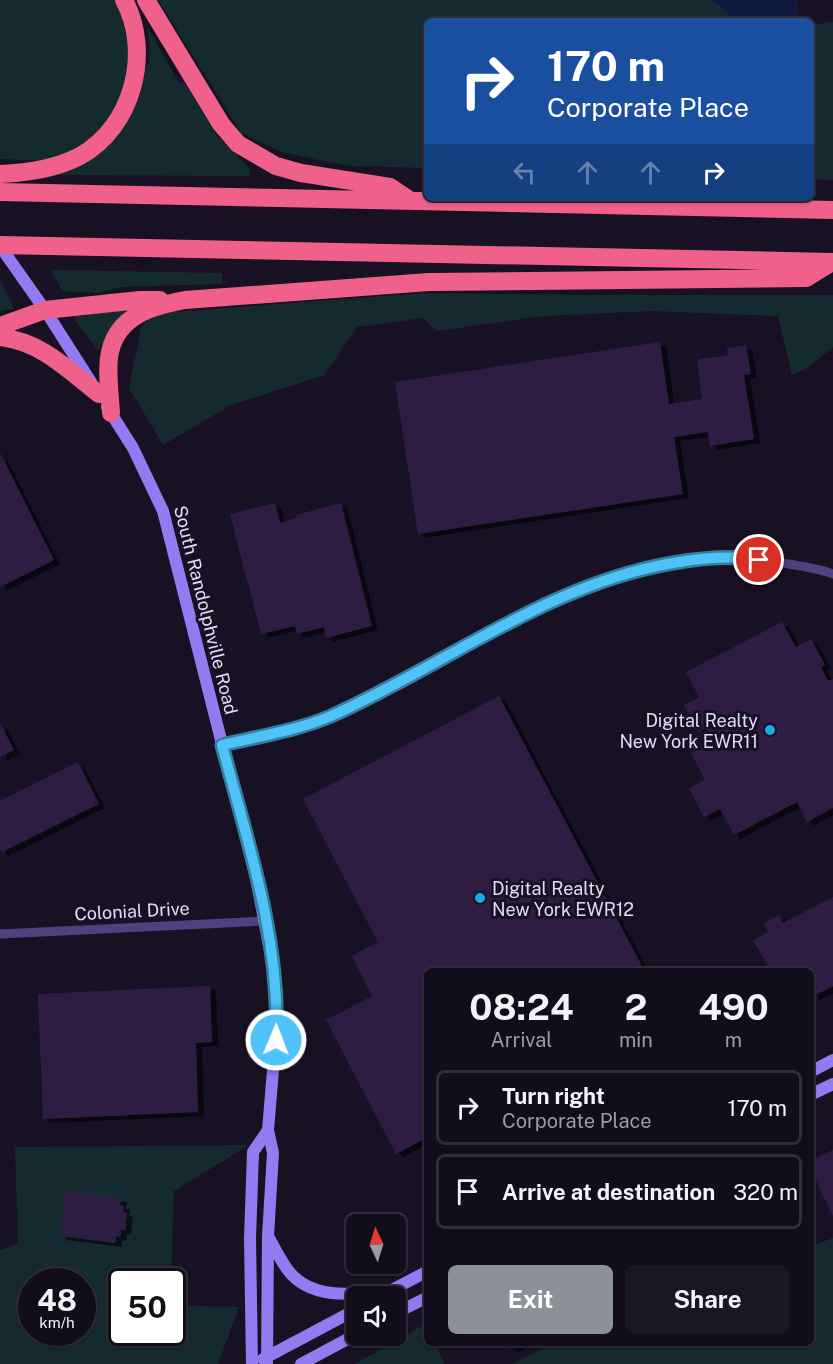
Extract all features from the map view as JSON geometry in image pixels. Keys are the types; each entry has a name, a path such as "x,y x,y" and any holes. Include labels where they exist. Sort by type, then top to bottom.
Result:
{"highway":[{"path":"7,174 44,169 82,155 100,142 124,111 135,77 137,60 135,32 124,0"},
{"path":"146,0 221,124 238,144 255,155 284,168 334,179 390,187 411,201"},
{"path":"7,193 833,210"},
{"path":"0,245 832,262"},
{"path":"0,326 45,310 140,300 185,300 429,282 806,278 832,262"},
{"path":"111,413 110,352 121,327 143,310 160,304 185,300"},
{"path":"0,337 21,340 43,350 99,394"}],"main road":[{"name":"South Randolphville Road","path":"0,245 111,413 137,457 163,511 265,921 272,961 277,1022 268,1130 273,1153 268,1236 267,1360"},
{"path":"814,1070 833,1060"},
{"path":"814,1093 833,1084"},
{"name":"South Randolphville Road","path":"252,1364 250,1238 254,1152 268,1130"},
{"path":"268,1236 288,1270 304,1285 328,1293 346,1294"},
{"path":"401,1286 424,1274"},
{"path":"406,1308 424,1299"},
{"path":"252,1364 267,1360 346,1315"},
{"path":"301,1364 346,1340"}],"street":[{"path":"222,745 270,734 329,716 536,609 594,583 646,567 700,558 746,558 817,568 833,574"},
{"name":"Colonial Drive","path":"0,933 265,921"}],"green space":[{"path":"0,0 116,0 129,46 129,71 118,104 108,119 83,144 50,158 0,159"},
{"path":"158,0 713,0 734,18 424,18 424,168 351,166 313,159 279,151 241,133"},
{"path":"833,22 833,180 814,179 814,25"},
{"path":"147,26 179,83 184,82 218,137 250,169 249,176 50,175 86,160 143,65 149,64 150,44"},
{"path":"51,270 222,273 222,284 122,287 97,293 62,291"},
{"path":"0,280 14,308 0,312"},
{"path":"424,293 833,295 833,347 809,367 792,375 778,316 652,311 544,316 437,331 423,318 357,327 325,375 231,405 163,445 129,388 141,328 149,318 159,313"},
{"path":"134,307 111,329 99,350 75,320 75,316"},
{"path":"249,1145 174,1191 171,1268 108,1268 108,1346 186,1346 186,1305 239,1307 218,1364 0,1364 0,1250 18,1244 15,1147"},
{"path":"833,1238 833,1364 512,1364 548,1346 814,1346 814,1245"},
{"path":"424,1325 424,1346 436,1346 444,1364 355,1364 387,1346 406,1346 406,1335"}],"water":[{"path":"713,0 797,0 799,18 734,18"}],"building":[{"path":"660,342 669,404 702,399 697,360 728,355 727,348 746,345 751,374 744,375 754,439 710,446 708,432 674,437 683,494 418,534 395,382"},
{"path":"0,453 54,560 0,587"},
{"path":"275,503 280,523 297,518 296,515 341,503 372,626 326,638 324,627 297,634 295,626 261,634 230,514"},
{"name":"Digital Realty New York EWR11","path":"782,622 796,647 811,639 825,665 821,667 828,681 833,679 833,808 807,822 797,802 734,835 720,809 704,817 689,788 705,780 691,753 714,741 706,728 698,732 684,705 699,697 686,672"},
{"name":"Digital Realty New York EWR12","path":"499,696 643,968 424,968 424,1139 396,1154 326,1020 372,996 352,956 378,942 303,799"},
{"path":"0,723 14,750 0,757"},
{"path":"78,762 99,804 2,852 0,849 0,801"},
{"path":"833,897 833,986 814,996 814,968 769,968 753,940 768,932 764,923 779,915 783,923"},
{"path":"210,986 212,1042 196,1043 198,1112 43,1119 38,994"},
{"path":"833,1150 833,1216 814,1176 814,1159"},
{"path":"65,1191 121,1198 120,1205 124,1205 123,1212 127,1213 125,1230 121,1230 120,1237 116,1236 115,1243 60,1236"}],"place":[{"name":"Digital Realty New York EWR11","path":"770,730"},
{"name":"Digital Realty New York EWR12","path":"480,898"}],"route":[{"path":"276,1040 276,992 265,921 222,745 270,734 329,716 536,609 594,583 646,567 700,558 759,560"}]}
